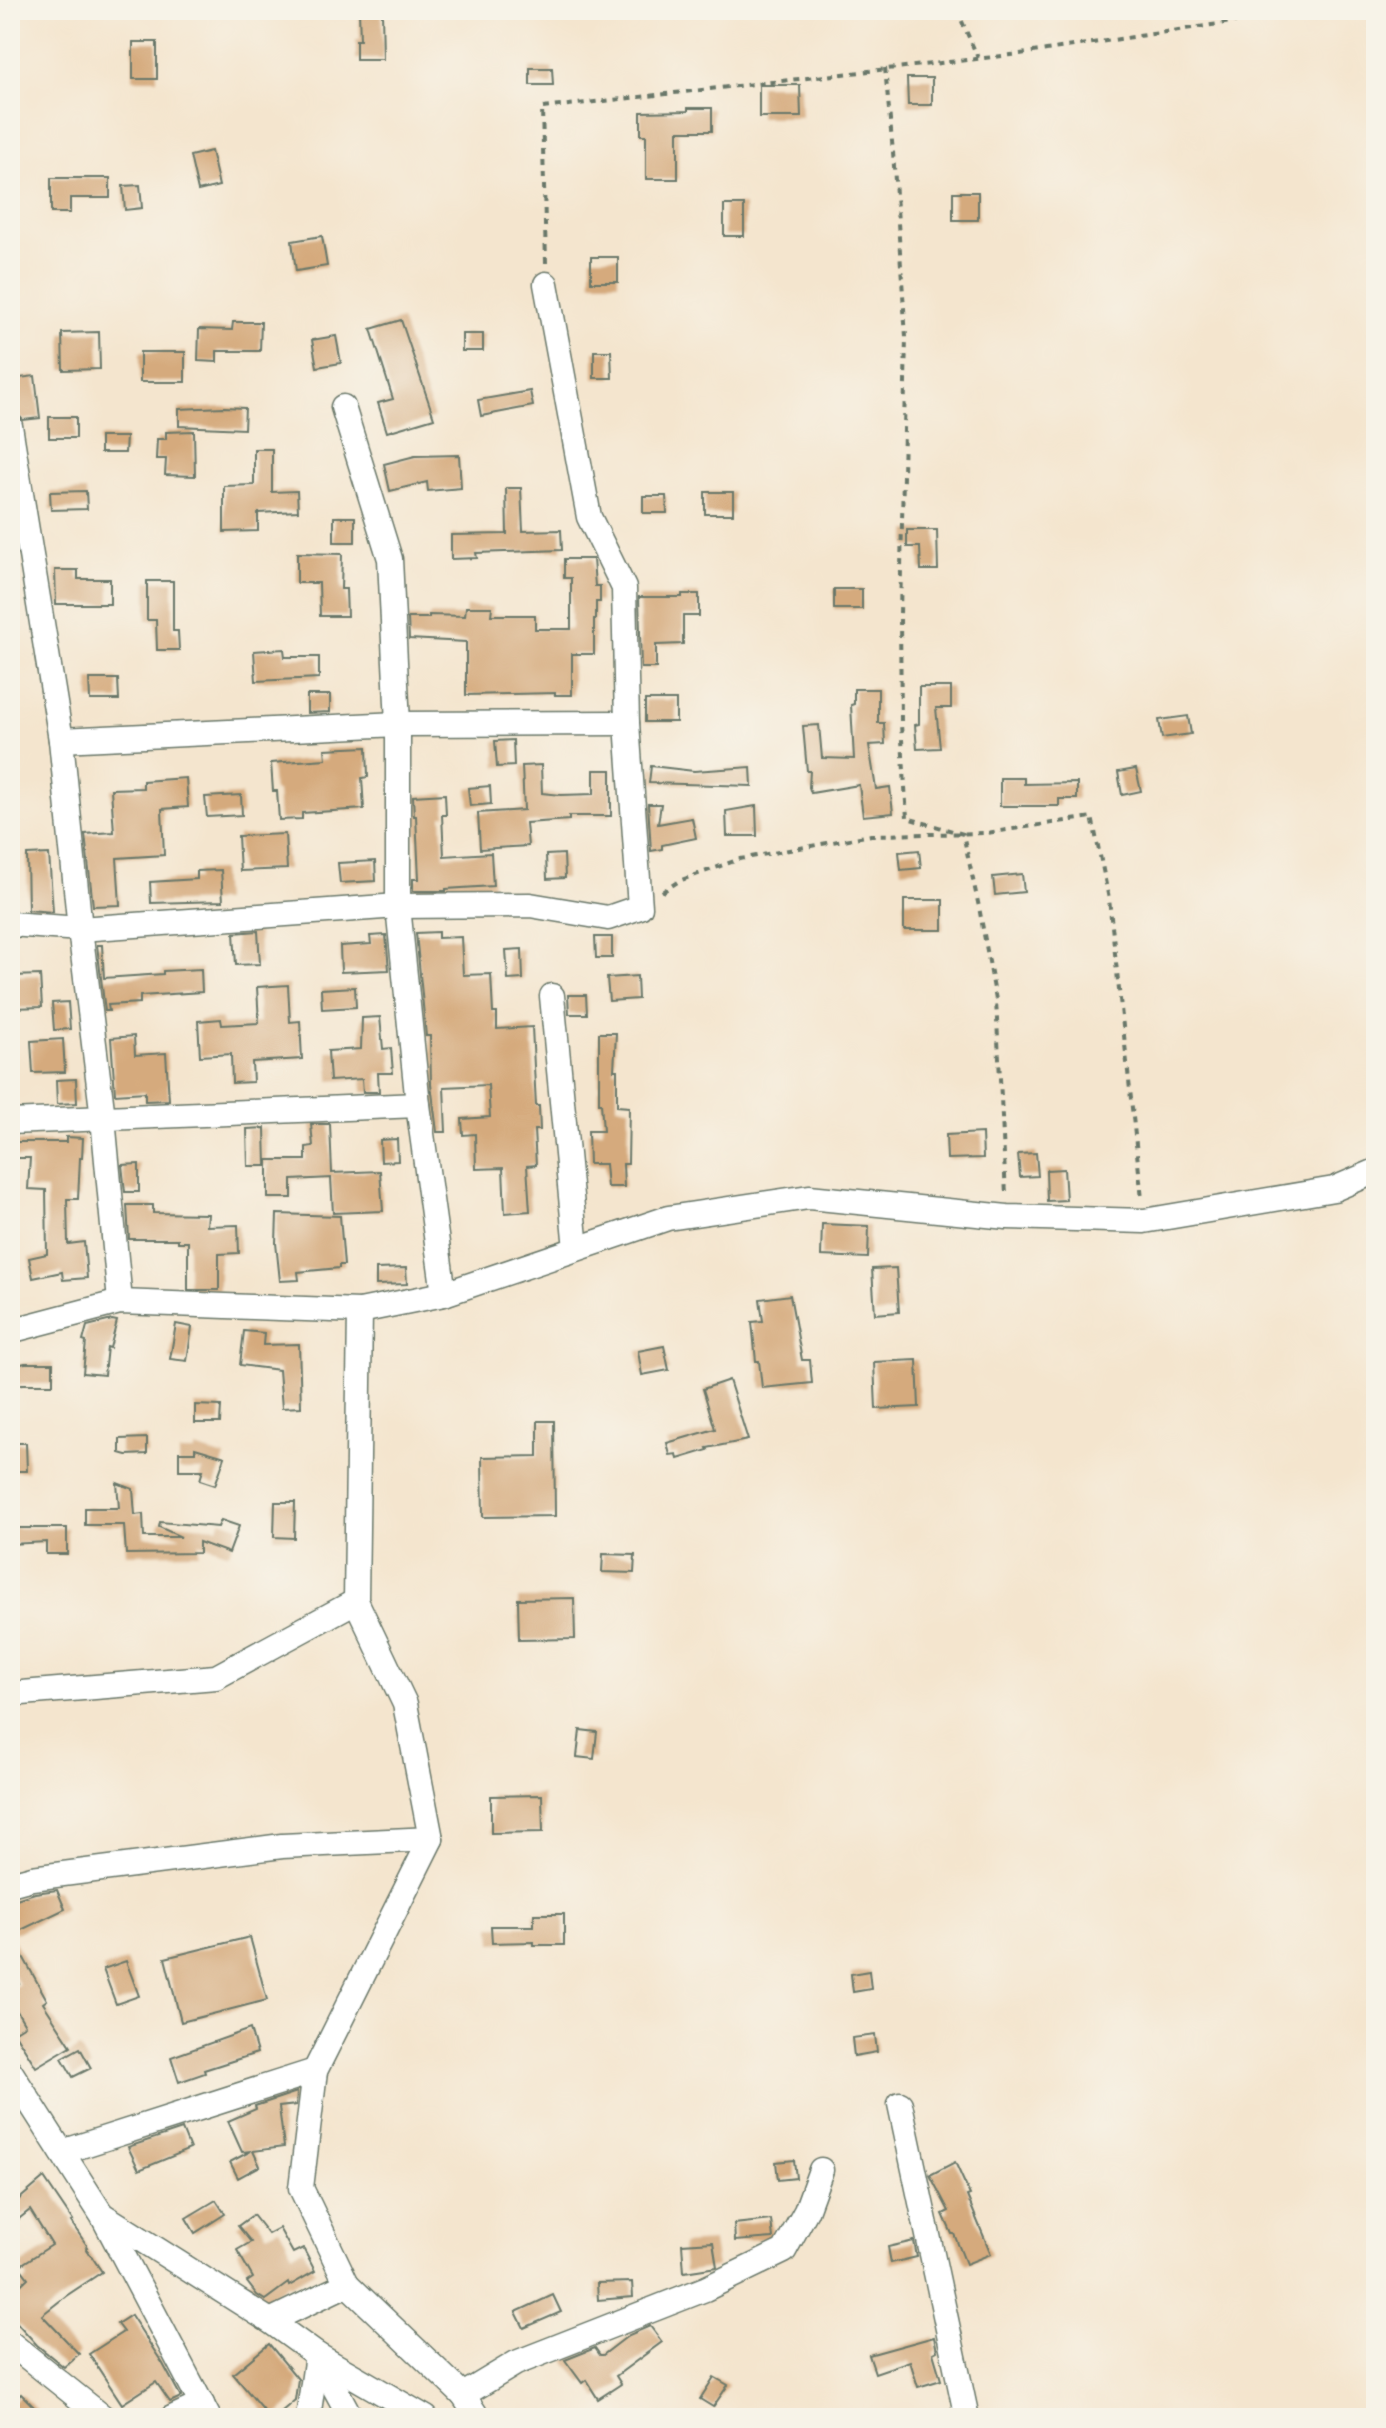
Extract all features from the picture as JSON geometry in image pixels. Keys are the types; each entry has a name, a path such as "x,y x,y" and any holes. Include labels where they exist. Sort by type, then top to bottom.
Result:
{"street":[{"path":"10,924 80,929 398,906 530,905 608,918 640,907 627,723 624,588 589,517 546,284"},
{"path":"343,407 390,559 398,724 398,906 418,1105 444,1294"},
{"path":"10,426 61,740 120,1302"},
{"path":"61,740 398,724 627,723"},
{"path":"552,996 576,1249"},
{"path":"10,1122 418,1105"},
{"path":"10,1331 120,1302 360,1311 444,1294 668,1218 809,1197 1007,1217 1144,1221 1334,1189 1376,1171"},
{"path":"360,1311 356,1601 405,1704 431,1839 315,2071 301,2188 347,2284 463,2395 478,2418"},
{"path":"10,1694 216,1677 356,1601"},
{"path":"10,1884 32,1878 282,1846 431,1839"},
{"path":"10,2071 102,2215 205,2411 172,2418"},
{"path":"62,2152 315,2071"},
{"path":"900,2104 967,2418"},
{"path":"463,2395 516,2363 705,2289 784,2251 806,2211 821,2170"},
{"path":"102,2215 270,2321 317,2355 426,2418"},
{"path":"270,2321 347,2284"},
{"path":"10,2343 104,2418"},
{"path":"308,2418 317,2355"},
{"path":"317,2355 351,2418"}],"path":[{"path":"957,10 978,58"},
{"path":"546,284 542,108 978,58 1311,10"},
{"path":"885,68 906,337 900,615 901,724 907,818 963,834"},
{"path":"640,907 679,881 740,859 871,835 987,833 1092,817 1109,899 1144,1221"},
{"path":"963,834 996,1000 1007,1217"}],"building":[{"path":"359,10 382,10 383,59 356,59 356,40 360,40"},
{"path":"133,42 157,42 157,79 133,79"},
{"path":"530,68 552,68 553,85 530,85"},
{"path":"907,78 932,78 932,105 908,105"},
{"path":"759,85 800,85 801,117 759,117"},
{"path":"688,108 712,108 712,131 678,131 678,179 646,179 646,135 641,135 641,112 688,111"},
{"path":"211,151 219,186 198,191 190,156"},
{"path":"51,178 110,178 110,198 70,198 70,213 51,213"},
{"path":"140,185 142,208 125,210 123,186"},
{"path":"953,192 978,192 978,220 953,220"},
{"path":"724,205 744,205 744,236 724,236"},
{"path":"322,236 327,266 296,271 292,241"},
{"path":"591,257 618,257 618,282 591,282"},
{"path":"401,320 434,418 387,432 378,403 393,399 371,329"},
{"path":"233,322 261,322 260,351 217,351 217,362 198,361 199,329 232,330"},
{"path":"99,332 100,369 63,370 62,333"},
{"path":"462,334 483,334 483,351 462,351"},
{"path":"336,336 341,363 317,367 312,340"},
{"path":"594,351 611,351 612,378 594,378"},
{"path":"140,352 185,352 185,382 140,382"},
{"path":"35,376 40,418 23,420 15,412 11,379"},
{"path":"530,391 533,406 481,416 478,400"},
{"path":"245,408 244,429 179,426 179,409"},
{"path":"49,417 76,417 76,438 49,438"},
{"path":"194,431 195,476 165,475 166,459 156,459 157,439 166,439 166,432"},
{"path":"100,437 126,437 125,453 100,453"},
{"path":"254,449 272,449 272,492 297,491 298,511 258,513 258,531 224,532 224,486 254,485"},
{"path":"459,455 461,488 428,491 427,482 390,491 384,464 415,456"},
{"path":"506,488 521,488 523,531 561,530 562,550 476,553 477,558 451,559 451,535 507,534"},
{"path":"86,491 87,509 51,510 50,492"},
{"path":"705,492 733,492 733,514 705,514"},
{"path":"643,496 666,496 667,513 643,513"},
{"path":"334,517 355,517 355,542 334,542"},
{"path":"907,530 937,530 938,570 921,570 920,547 907,547"},
{"path":"297,553 342,554 341,589 346,589 347,616 320,616 319,583 297,583"},
{"path":"564,559 593,559 595,586 600,586 600,602 596,602 594,619 594,654 572,654 572,695 466,695 466,642 409,639 408,618 465,616 466,607 492,607 491,615 535,615 535,629 571,629 571,578 564,578"},
{"path":"55,570 78,570 78,579 110,579 110,604 56,604"},
{"path":"147,581 173,581 173,631 178,631 179,650 157,650 156,620 147,620"},
{"path":"834,589 862,589 862,609 834,609"},
{"path":"682,594 699,594 699,616 683,616 683,644 656,645 656,668 641,668 639,597 682,597"},
{"path":"284,649 285,657 319,657 319,678 256,681 254,651"},
{"path":"89,679 118,679 119,700 90,700"},
{"path":"919,687 951,687 951,708 936,708 940,748 917,749 915,725 919,724"},
{"path":"854,689 878,689 878,723 884,723 885,744 869,745 876,789 890,787 893,813 863,816 859,785 811,793 809,787 810,771 807,771 803,726 819,725 822,758 854,759 851,705 854,704"},
{"path":"307,695 330,695 330,712 307,713"},
{"path":"645,700 676,700 676,722 645,722"},
{"path":"1188,716 1191,734 1162,738 1159,720"},
{"path":"513,740 514,766 497,767 495,741"},
{"path":"367,747 368,777 362,778 364,809 302,813 302,819 279,820 271,763 326,759 325,749"},
{"path":"541,765 542,793 561,795 594,794 594,770 611,770 611,816 569,816 569,820 526,823 528,846 480,849 478,813 524,810 522,766"},
{"path":"651,766 694,771 751,767 752,786 649,783"},
{"path":"1136,769 1141,791 1122,795 1118,772"},
{"path":"186,778 188,807 162,809 164,855 117,858 120,905 93,906 85,834 114,832 111,789 143,788 143,781"},
{"path":"1000,778 1024,778 1024,784 1077,783 1077,799 1059,799 1059,806 1000,806"},
{"path":"490,786 491,804 470,806 468,788"},
{"path":"445,794 446,815 442,815 444,856 491,853 493,886 413,891 413,879 419,879 413,796"},
{"path":"241,795 242,815 207,817 205,797"},
{"path":"648,804 661,804 658,824 692,818 696,838 662,845 662,849 651,851"},
{"path":"756,806 757,836 727,836 726,811"},
{"path":"285,834 287,869 240,871 238,836"},
{"path":"919,850 921,868 901,870 899,852"},
{"path":"49,854 53,912 28,910 27,855"},
{"path":"564,854 565,878 547,879 546,855"},
{"path":"375,861 376,881 340,883 338,863"},
{"path":"221,870 223,901 151,903 150,882 197,879 197,871"},
{"path":"1022,874 1024,892 995,895 993,877"},
{"path":"904,900 943,900 943,930 904,930"},
{"path":"258,931 260,964 236,965 234,933"},
{"path":"438,932 438,938 461,937 463,975 491,974 497,1029 532,1027 540,1130 534,1130 536,1165 527,1166 530,1211 505,1213 503,1168 476,1169 475,1134 463,1135 462,1119 490,1117 488,1085 444,1087 446,1132 437,1132 431,1084 430,1036 426,1036 416,933"},
{"path":"386,935 389,970 341,972 340,946 371,944 370,936"},
{"path":"595,937 612,937 612,958 596,958"},
{"path":"97,945 102,945 104,978 201,969 202,992 140,996 140,1003 108,1005 109,1011 105,1011"},
{"path":"522,949 523,979 508,980 506,950"},
{"path":"40,975 42,1007 14,1008 12,976"},
{"path":"637,976 638,999 609,1001 607,978"},
{"path":"288,985 290,1022 300,1021 302,1059 252,1062 253,1082 232,1083 231,1054 200,1056 198,1021 221,1019 222,1025 259,1023 257,987"},
{"path":"355,987 356,1007 322,1009 321,989"},
{"path":"568,995 586,995 587,1014 569,1014"},
{"path":"68,1002 70,1029 54,1030 52,1003"},
{"path":"380,1017 383,1049 391,1048 393,1073 378,1073 379,1092 363,1092 362,1079 330,1081 328,1051 361,1049 362,1018"},
{"path":"599,1033 616,1033 614,1070 617,1070 617,1106 629,1107 628,1164 623,1164 624,1187 607,1187 605,1164 589,1164 588,1131 603,1131 599,1103"},
{"path":"134,1036 135,1055 166,1053 169,1100 145,1101 145,1092 115,1094 111,1038"},
{"path":"63,1039 65,1072 33,1073 31,1041"},
{"path":"76,1079 77,1103 57,1104 56,1080"},
{"path":"311,1124 330,1124 332,1173 380,1171 383,1211 333,1213 331,1178 292,1180 292,1198 268,1198 268,1160 306,1160 306,1147 313,1146"},
{"path":"265,1128 266,1166 248,1166 247,1129"},
{"path":"982,1133 983,1158 947,1159 946,1135"},
{"path":"66,1137 83,1138 78,1199 67,1199 68,1244 84,1242 87,1278 63,1280 62,1272 33,1278 29,1258 47,1254 46,1190 28,1189 30,1158 14,1158 14,1142 66,1142"},
{"path":"397,1139 398,1161 381,1162 380,1140"},
{"path":"1036,1153 1038,1176 1020,1177 1018,1154"},
{"path":"139,1164 139,1192 125,1192 122,1165"},
{"path":"1064,1169 1066,1200 1047,1201 1046,1170"},
{"path":"127,1205 153,1205 153,1213 208,1214 207,1226 238,1225 239,1253 219,1254 219,1290 188,1290 188,1242 178,1242 178,1239 129,1239"},
{"path":"277,1214 340,1216 344,1265 298,1272 299,1280 280,1281"},
{"path":"822,1224 869,1226 868,1258 821,1256"},
{"path":"406,1268 407,1284 376,1285 376,1269"},
{"path":"896,1268 899,1312 875,1314 872,1269"},
{"path":"790,1295 802,1360 810,1360 812,1383 762,1388 752,1322 763,1321 760,1299"},
{"path":"117,1321 110,1348 107,1347 104,1375 83,1373 86,1342 83,1341 87,1326"},
{"path":"176,1324 192,1327 187,1361 170,1359"},
{"path":"244,1331 264,1333 263,1345 299,1344 301,1407 282,1408 279,1370 240,1365"},
{"path":"664,1346 669,1370 642,1375 638,1351"},
{"path":"917,1360 919,1407 876,1409 874,1362"},
{"path":"25,1363 53,1363 53,1384 10,1387 10,1367"},
{"path":"729,1380 748,1440 707,1448 678,1459 677,1454 670,1455 667,1443 715,1429 703,1389"},
{"path":"195,1405 221,1406 220,1423 195,1423"},
{"path":"538,1421 554,1421 555,1516 483,1517 482,1457 538,1456"},
{"path":"147,1438 147,1454 120,1453 120,1439"},
{"path":"10,1443 26,1443 27,1471 10,1471"},
{"path":"195,1448 225,1457 215,1485 200,1480 203,1470 179,1470 179,1452 195,1452"},
{"path":"117,1483 133,1489 135,1515 143,1514 144,1537 181,1537 159,1527 160,1522 218,1527 221,1520 239,1526 229,1553 199,1542 199,1553 126,1554 124,1525 85,1525 85,1508 119,1508"},
{"path":"275,1502 295,1502 294,1538 274,1537"},
{"path":"10,1528 67,1528 67,1554 46,1554 46,1542 10,1544"},
{"path":"603,1554 635,1555 634,1573 602,1572"},
{"path":"574,1598 575,1639 519,1640 518,1599"},
{"path":"580,1730 597,1732 594,1759 577,1757"},
{"path":"542,1795 543,1832 491,1833 491,1796"},
{"path":"57,1890 65,1909 15,1933 10,1922 10,1901"},
{"path":"534,1914 564,1914 564,1945 492,1943 491,1926 534,1926"},
{"path":"10,1933 47,2000 43,2003 71,2046 36,2067 14,2032 25,2025 10,1999 10,1989 19,1984 10,1968"},
{"path":"250,1937 267,2000 181,2022 165,1958"},
{"path":"126,1961 139,1996 116,2004 103,1969"},
{"path":"869,1971 871,1989 853,1992 851,1974"},
{"path":"250,2029 257,2053 204,2070 205,2073 179,2082 171,2057"},
{"path":"875,2035 877,2052 854,2056 852,2038"},
{"path":"80,2048 91,2068 73,2077 62,2058"},
{"path":"297,2092 296,2105 279,2107 284,2147 253,2151 260,2166 238,2178 230,2162 251,2151 242,2152 228,2121 256,2109 255,2106"},
{"path":"182,2129 190,2149 139,2170 128,2147"},
{"path":"794,2160 796,2178 778,2180 776,2162"},
{"path":"955,2162 991,2254 966,2264 943,2214 949,2211 930,2175"},
{"path":"44,2178 102,2272 42,2315 79,2354 64,2367 37,2345 10,2315 10,2295 28,2278 19,2266 52,2245 30,2210 10,2226 10,2207"},
{"path":"216,2200 225,2214 195,2233 186,2218"},
{"path":"253,2215 268,2234 279,2228 293,2253 303,2248 315,2271 289,2286 288,2283 265,2300 247,2282 253,2278 237,2250 251,2242 238,2226"},
{"path":"771,2220 773,2238 735,2241 734,2224"},
{"path":"914,2241 917,2257 891,2263 888,2247"},
{"path":"713,2242 717,2267 684,2272 682,2244"},
{"path":"632,2282 633,2297 598,2300 597,2283"},
{"path":"553,2295 561,2312 524,2328 516,2312"},
{"path":"131,2315 181,2397 170,2402 156,2382 122,2404 89,2354 123,2332 117,2324"},
{"path":"650,2326 662,2342 616,2376 621,2384 598,2399 586,2380 582,2383 565,2360 595,2348 603,2355 629,2335"},
{"path":"934,2337 937,2351 933,2353 941,2380 918,2387 910,2361 875,2373 869,2355"},
{"path":"269,2344 298,2379 295,2400 274,2418 270,2418 233,2374"},
{"path":"714,2377 728,2385 713,2407 700,2399"},
{"path":"21,2394 45,2418 10,2418 10,2404"}]}
